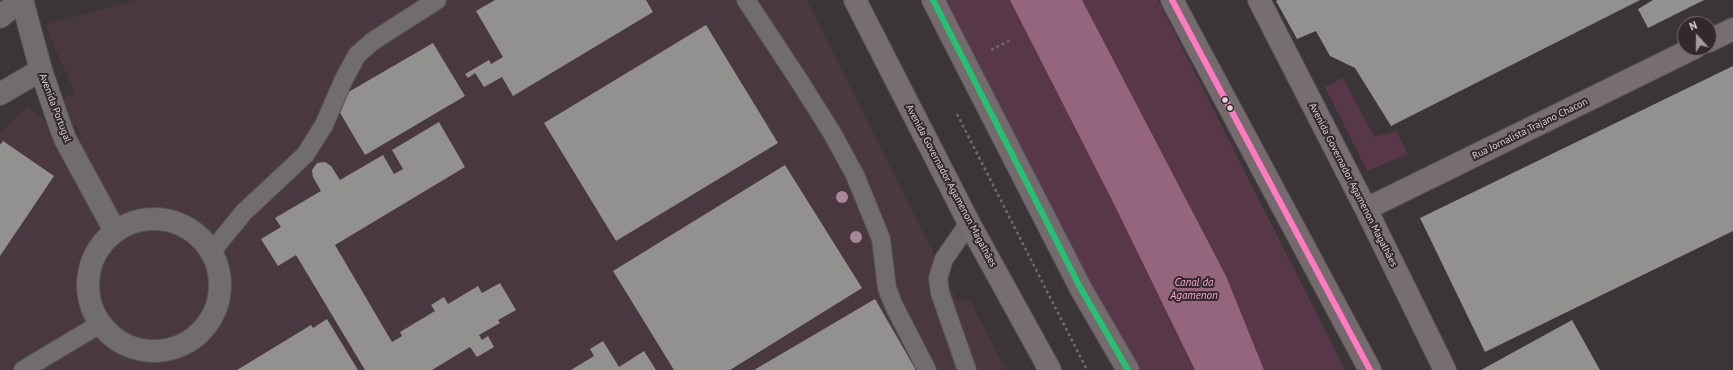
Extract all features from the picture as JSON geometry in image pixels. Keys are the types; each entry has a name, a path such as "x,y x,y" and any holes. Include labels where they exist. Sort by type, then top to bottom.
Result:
{"highway":[{"path":"933,0 1081,289 1128,370"},
{"path":"1173,1 1370,370"}],"main road":[{"name":"Avenida Governador Agamenon Magalhães","path":"855,0 969,223 1050,370"},
{"name":"Avenida Governador Agamenon Magalhães","path":"1259,0 1366,210 1445,370"},
{"path":"1717,37 1733,29"},
{"name":"Rua Jornalista Trajano Chacon","path":"1366,210 1678,56"}],"street":[{"path":"0,17 22,0"},
{"name":"Avenida Portugal","path":"22,0 41,70 65,139 115,231"},
{"path":"0,94 41,70"},
{"path":"139,221 172,221 195,232 212,251 220,272 220,294 213,315 200,333 180,345 159,351 137,349 116,340 100,324 90,304 87,282 92,260 104,241 115,231 139,221"}],"lane":[{"path":"212,251 244,212 305,155 324,125 344,79 357,55 373,41 436,0"},
{"path":"746,0 832,133 855,175 880,239 888,288 894,306 927,370"},
{"path":"967,370 940,292 938,278 944,259 969,223"},
{"path":"23,370 100,324"}],"shaded area":[{"path":"135,0 807,0 957,300 969,299 1006,370 0,370 0,132 28,106 47,123 53,143 81,134 77,126 68,128 57,100 75,93 45,25"},
{"path":"933,0 1158,0 1345,370 1128,370"},
{"path":"1343,78 1374,137 1396,131 1408,154 1367,171 1325,87"}],"water":[{"name":"Canal da Agamenon","path":"1010,0 1082,0 1226,276 1264,370 1195,370 1114,204"}],"building":[{"path":"495,0 646,0 653,12 513,96 502,77 484,87 475,73 468,78 465,74 489,60 491,64 503,57 476,11"},
{"path":"1640,0 1391,126 1355,68 1330,56 1316,31 1297,39 1276,1"},
{"path":"1653,0 1704,0 1648,28 1638,9"},
{"path":"706,25 778,143 616,241 544,123"},
{"path":"433,43 465,96 365,155 333,101"},
{"path":"1733,66 1733,231 1485,352 1420,218"},
{"path":"439,122 465,167 335,245 392,342 402,336 400,332 435,311 431,305 444,297 448,304 478,286 482,293 500,283 516,310 498,320 500,323 479,335 482,340 488,336 494,347 477,357 470,347 432,370 365,370 296,255 278,266 261,239 281,227 275,218 321,191 313,177 312,170 317,163 325,162 331,166 340,180 383,155 394,174 403,169 392,150"},
{"path":"3,141 54,176 0,256 0,145"},
{"path":"785,165 862,288 730,370 674,370 613,271"},
{"path":"875,299 916,370 754,370"},
{"path":"327,319 358,370 237,370 311,325 313,328"},
{"path":"1572,320 1600,370 1481,370"},
{"path":"603,341 619,367 644,351 656,370 571,370 594,356 590,349"}],"transit line":[{"path":"933,0 1081,289 1128,370"},
{"path":"1172,0 1370,370"}]}
